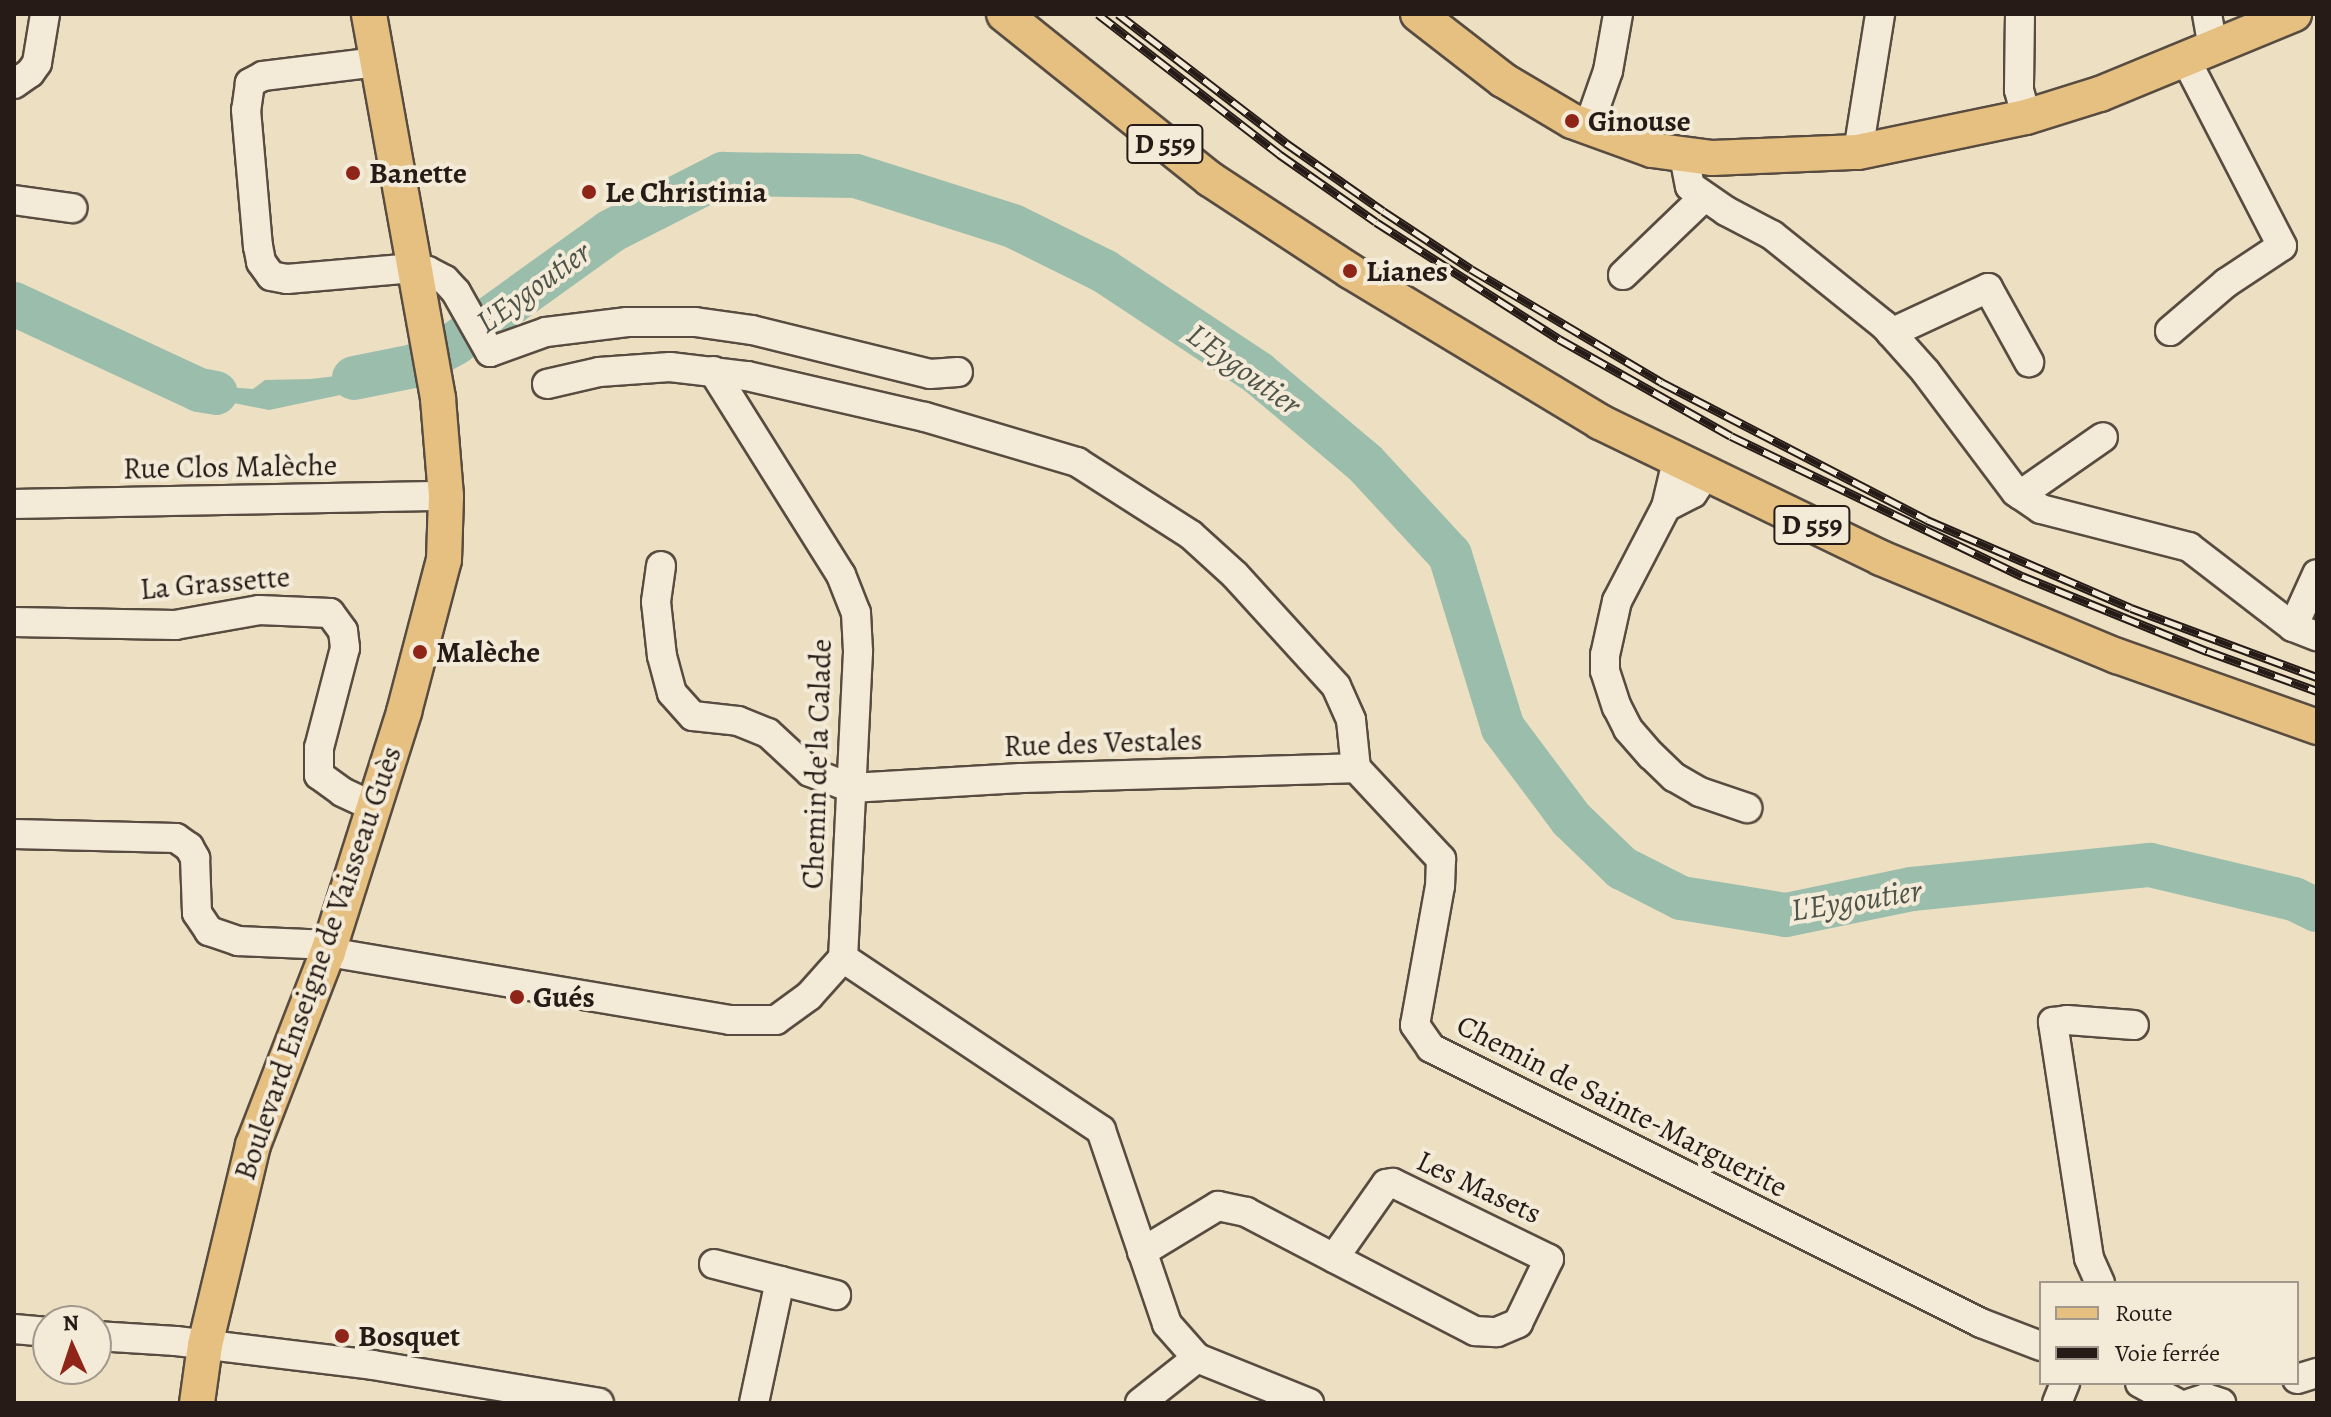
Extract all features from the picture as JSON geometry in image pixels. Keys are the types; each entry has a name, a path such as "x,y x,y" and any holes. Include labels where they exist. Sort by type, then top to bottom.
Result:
{"main road":[{"name":"Boulevard Enseigne de Vaisseau Guès","path":"197,1403 205,1345 244,1175 262,1117 329,948 374,807 439,587 447,534 434,374 369,14"},
{"name":"D 559","path":"1004,14 1210,179 1335,261 1600,422 1881,558 2072,638 2317,727"},
{"path":"1418,14 1503,80 1588,128 1652,150 1684,156 1766,157 1858,152 2026,117 2100,94 2294,14"}],"street":[{"path":"14,84 30,73 37,63 45,14"},
{"path":"1588,128 1608,71 1618,14"},
{"path":"1858,152 1880,14"},
{"path":"2020,14 2019,90 2026,117"},
{"path":"2170,331 2226,283 2282,246 2199,53 2207,14"},
{"path":"377,62 263,76 250,83 246,110 261,262 271,276 287,279 414,268 445,280 461,301 490,352 546,332 627,322 695,322 752,330 930,374 958,372"},
{"path":"1684,156 1690,186 1772,235 1810,262 1891,333 1925,371 2020,495 2041,509 2189,547 2305,631 2317,574"},
{"path":"1623,275 1704,197"},
{"path":"14,200 72,208"},
{"path":"1891,333 1988,288 2029,362"},
{"path":"547,384 599,372 656,368 747,376 925,417 1077,462 1191,535 1246,586 1336,686 1351,720 1356,768"},
{"name":"Chemin de la Calade","path":"713,371 841,575 856,613 858,652 843,958"},
{"path":"2020,495 2103,437"},
{"path":"1691,468 1666,507 1617,601 1606,644 1605,671 1622,718 1651,755 1674,777 1700,792 1747,808"},
{"name":"Rue Clos Malèche","path":"14,504 446,496"},
{"path":"661,566 656,602 662,656 672,693 693,716 738,721 768,733 810,772 851,788"},
{"name":"La Grassette","path":"14,622 175,625 259,610 330,613 343,631 345,648 319,748 319,775 342,792 374,807"},
{"name":"Rue des Vestales","path":"851,788 1021,778 1356,768"},
{"name":"Chemin de Sainte-Marguerite","path":"1356,768 1441,859 1440,886 1415,1025 1431,1048 1981,1323 2039,1345"},
{"path":"14,834 176,838 189,847 195,858 197,913 209,931 238,941 329,948 730,1020 776,1020 809,996 843,958 1101,1130 1167,1324 1197,1358 1309,1403"},
{"path":"2099,1281 2089,1258 2053,1022 2067,1020 2134,1025"},
{"name":"Les Masets","path":"1142,1252 1218,1206 1246,1212 1334,1258 1475,1331 1497,1332 1518,1323 1549,1259 1393,1183 1386,1184 1334,1258"},
{"path":"714,1264 836,1295"},
{"path":"754,1403 780,1281"},
{"path":"112,1337 373,1365 599,1403"},
{"path":"1142,1403 1197,1358"},
{"path":"2149,1385 2202,1397"}],"shaded area":[{"name":"L'Eygoutier","path":"14,292 67,316 155,371 199,385 253,389 265,380 353,374 378,367 411,349 416,379 269,410 155,387 127,375 64,335 14,311"}],"waterway":[{"name":"L'Eygoutier","path":"354,378 414,366 454,344 611,231 723,174 856,176 1013,226 1104,271 1258,373 1365,463 1450,555 1503,728 1571,819 1622,868 1681,898 1786,915 1912,889 2150,865 2294,899 2317,910"},
{"name":"L'Eygoutier","path":"14,304 199,390 216,393"}],"railway":[{"path":"1098,14 1279,154 1376,222 1559,339 1731,436 2022,576 2207,651 2317,691"},
{"path":"1118,14 1286,143 1383,211 1471,269 1661,382 1927,520 2131,608 2317,677"}],"place":[{"name":"Ginouse","path":"1572,121"},
{"name":"Banette","path":"353,173"},
{"name":"Le Christinia","path":"589,192"},
{"name":"Lianes","path":"1350,271"},
{"name":"Malèche","path":"420,652"},
{"name":"Gués","path":"517,997"},
{"name":"Bosquet","path":"342,1336"}]}
